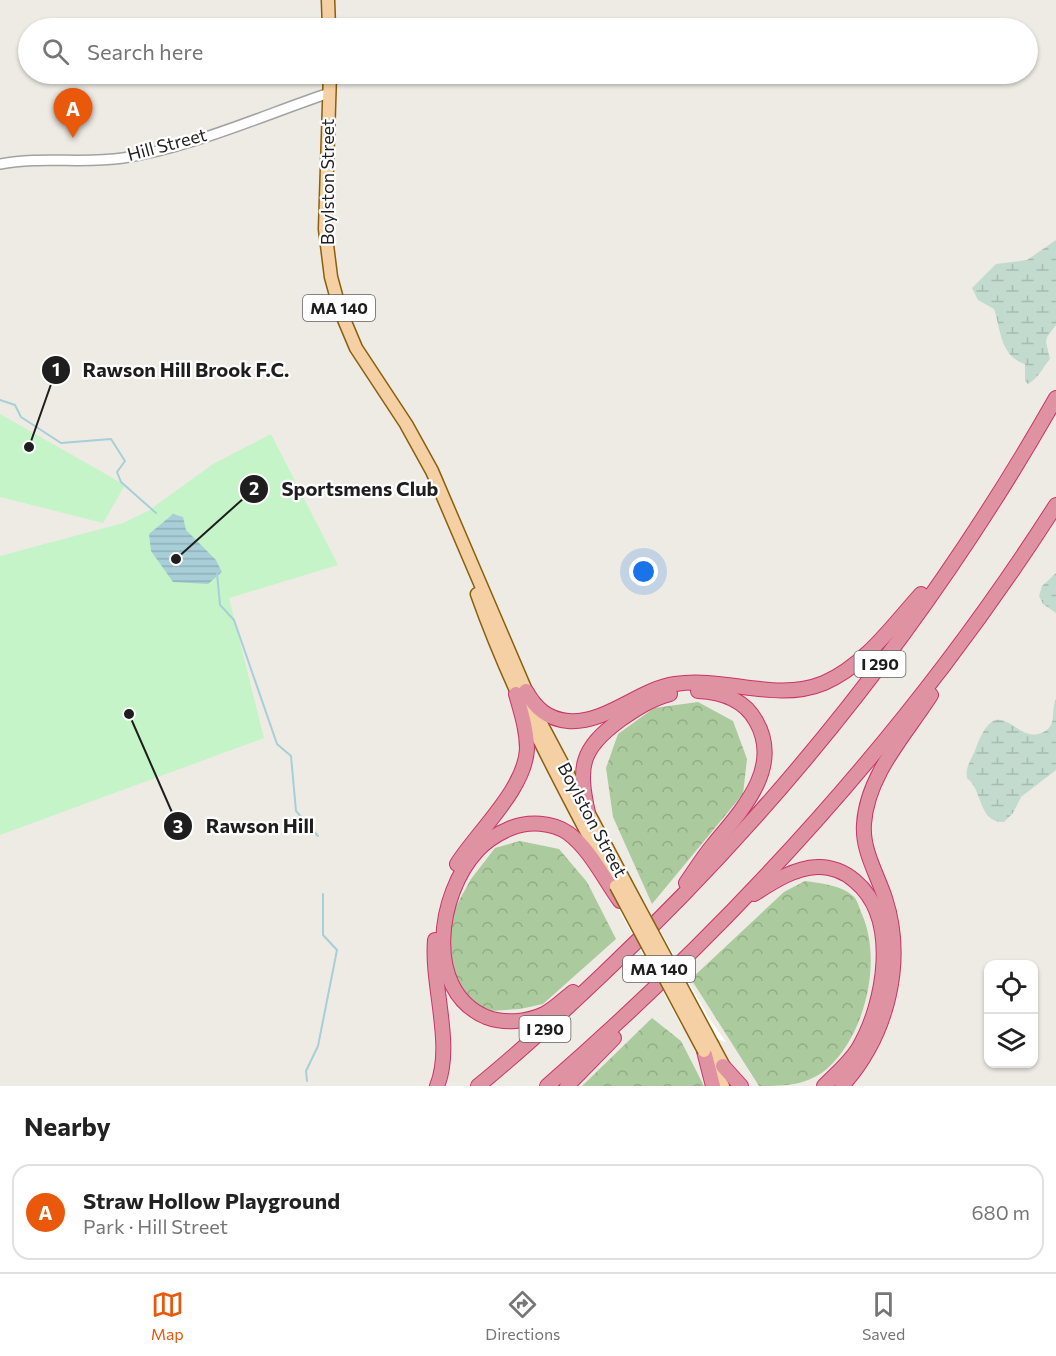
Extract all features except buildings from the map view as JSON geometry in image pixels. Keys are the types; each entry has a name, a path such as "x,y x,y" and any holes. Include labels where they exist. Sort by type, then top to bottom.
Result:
{"highway":[{"name":"I 290","path":"478,1086 555,1020 658,921 730,846 822,739 894,646 961,550 1056,398"},
{"name":"I 290","path":"547,1086 660,983 738,905 879,748 986,610 1056,505"},
{"path":"521,692 542,712 554,718 575,721 591,719 651,690 675,684 712,683 780,691 808,688 831,680 860,659 961,550"},
{"path":"842,1086 871,1048 880,1025 894,960 891,919 864,840 868,800 885,765 986,610"},
{"path":"437,1086 443,1052 435,973 437,923 443,896 456,865 511,791 524,765 527,740 521,692"},
{"path":"588,813 582,772 588,749 599,735 640,707 669,694 705,692 732,698 753,716 762,734 765,750 759,782 658,921"},
{"path":"630,915 617,886 583,848 559,828 542,824 526,824 499,834 475,853 452,898 444,937 447,973 457,993 470,1008 493,1019 511,1021 544,1014 631,948"},
{"path":"738,905 780,878 800,870 819,867 848,875 861,886 878,914 883,953 876,1003 858,1048 824,1086"},
{"path":"567,1086 629,1022 660,983"},
{"path":"708,1049 713,1086"},
{"path":"723,1066 741,1086"}],"main road":[{"path":"328,0 329,18"},
{"name":"Boylston Street","path":"329,84 325,229 330,272 338,306 356,348 425,458 463,547 476,590 521,692 541,748 708,1049 723,1086"},
{"name":"Boylston Street","path":"521,692 588,813 617,886"},
{"name":"Boylston Street","path":"630,915 708,1049 723,1066 734,1086"}],"street":[{"name":"Hill Street","path":"0,164 25,159 112,159 136,155 194,139 329,93"}],"green space":[{"path":"1056,240 1056,325 1046,342 1050,359 1038,376 1028,384 1025,381 1025,364 1017,360 1006,349 994,309 978,300 972,288 996,264 1027,260"},
{"path":"0,414 125,485 103,523 0,497"},
{"path":"271,434 338,565 229,598 264,738 0,835 0,556 123,523 148,511 213,464"},
{"path":"1056,573 1056,613 1043,604 1039,596 1042,586"},
{"path":"1056,699 1056,770 1021,797 1013,813 1004,822 996,821 985,812 976,790 967,778 968,766 985,730 993,721 1001,720 1027,733 1037,734 1050,726"},
{"path":"698,702 733,721 747,759 743,794 652,904 613,817 606,768 618,734 654,708"},
{"path":"520,841 559,849 587,882 616,939 543,1004 520,1009 490,1011 468,1000 452,973 449,941 453,912 471,879 495,848"},
{"path":"805,881 836,887 848,892 857,901 867,931 870,951 867,994 861,1016 852,1035 828,1068 804,1082 759,1086 691,979 784,892"},
{"path":"652,1018 681,1041 704,1086 582,1086"}],"water":[{"path":"173,514 183,517 186,530 216,560 222,572 208,584 173,582 151,551 149,534"}],"pier":[{"path":"612,897 642,898 709,1018 726,1042 682,1027"}],"waterway":[{"path":"0,400 15,405 21,417 61,443 111,439 125,461 117,472 121,482 156,513"},
{"path":"217,573 220,605 234,620 277,744 291,756 296,811 318,836"},
{"path":"307,1081 306,1071 318,1046 337,950 323,935 323,894"}],"place":[{"name":"Straw Hollow Playground","path":"73,138"},
{"name":"Rawson Hill Brook F.C.","path":"29,447"},
{"name":"Sportsmens Club","path":"176,559"},
{"name":"Rawson Hill","path":"129,714"}]}
